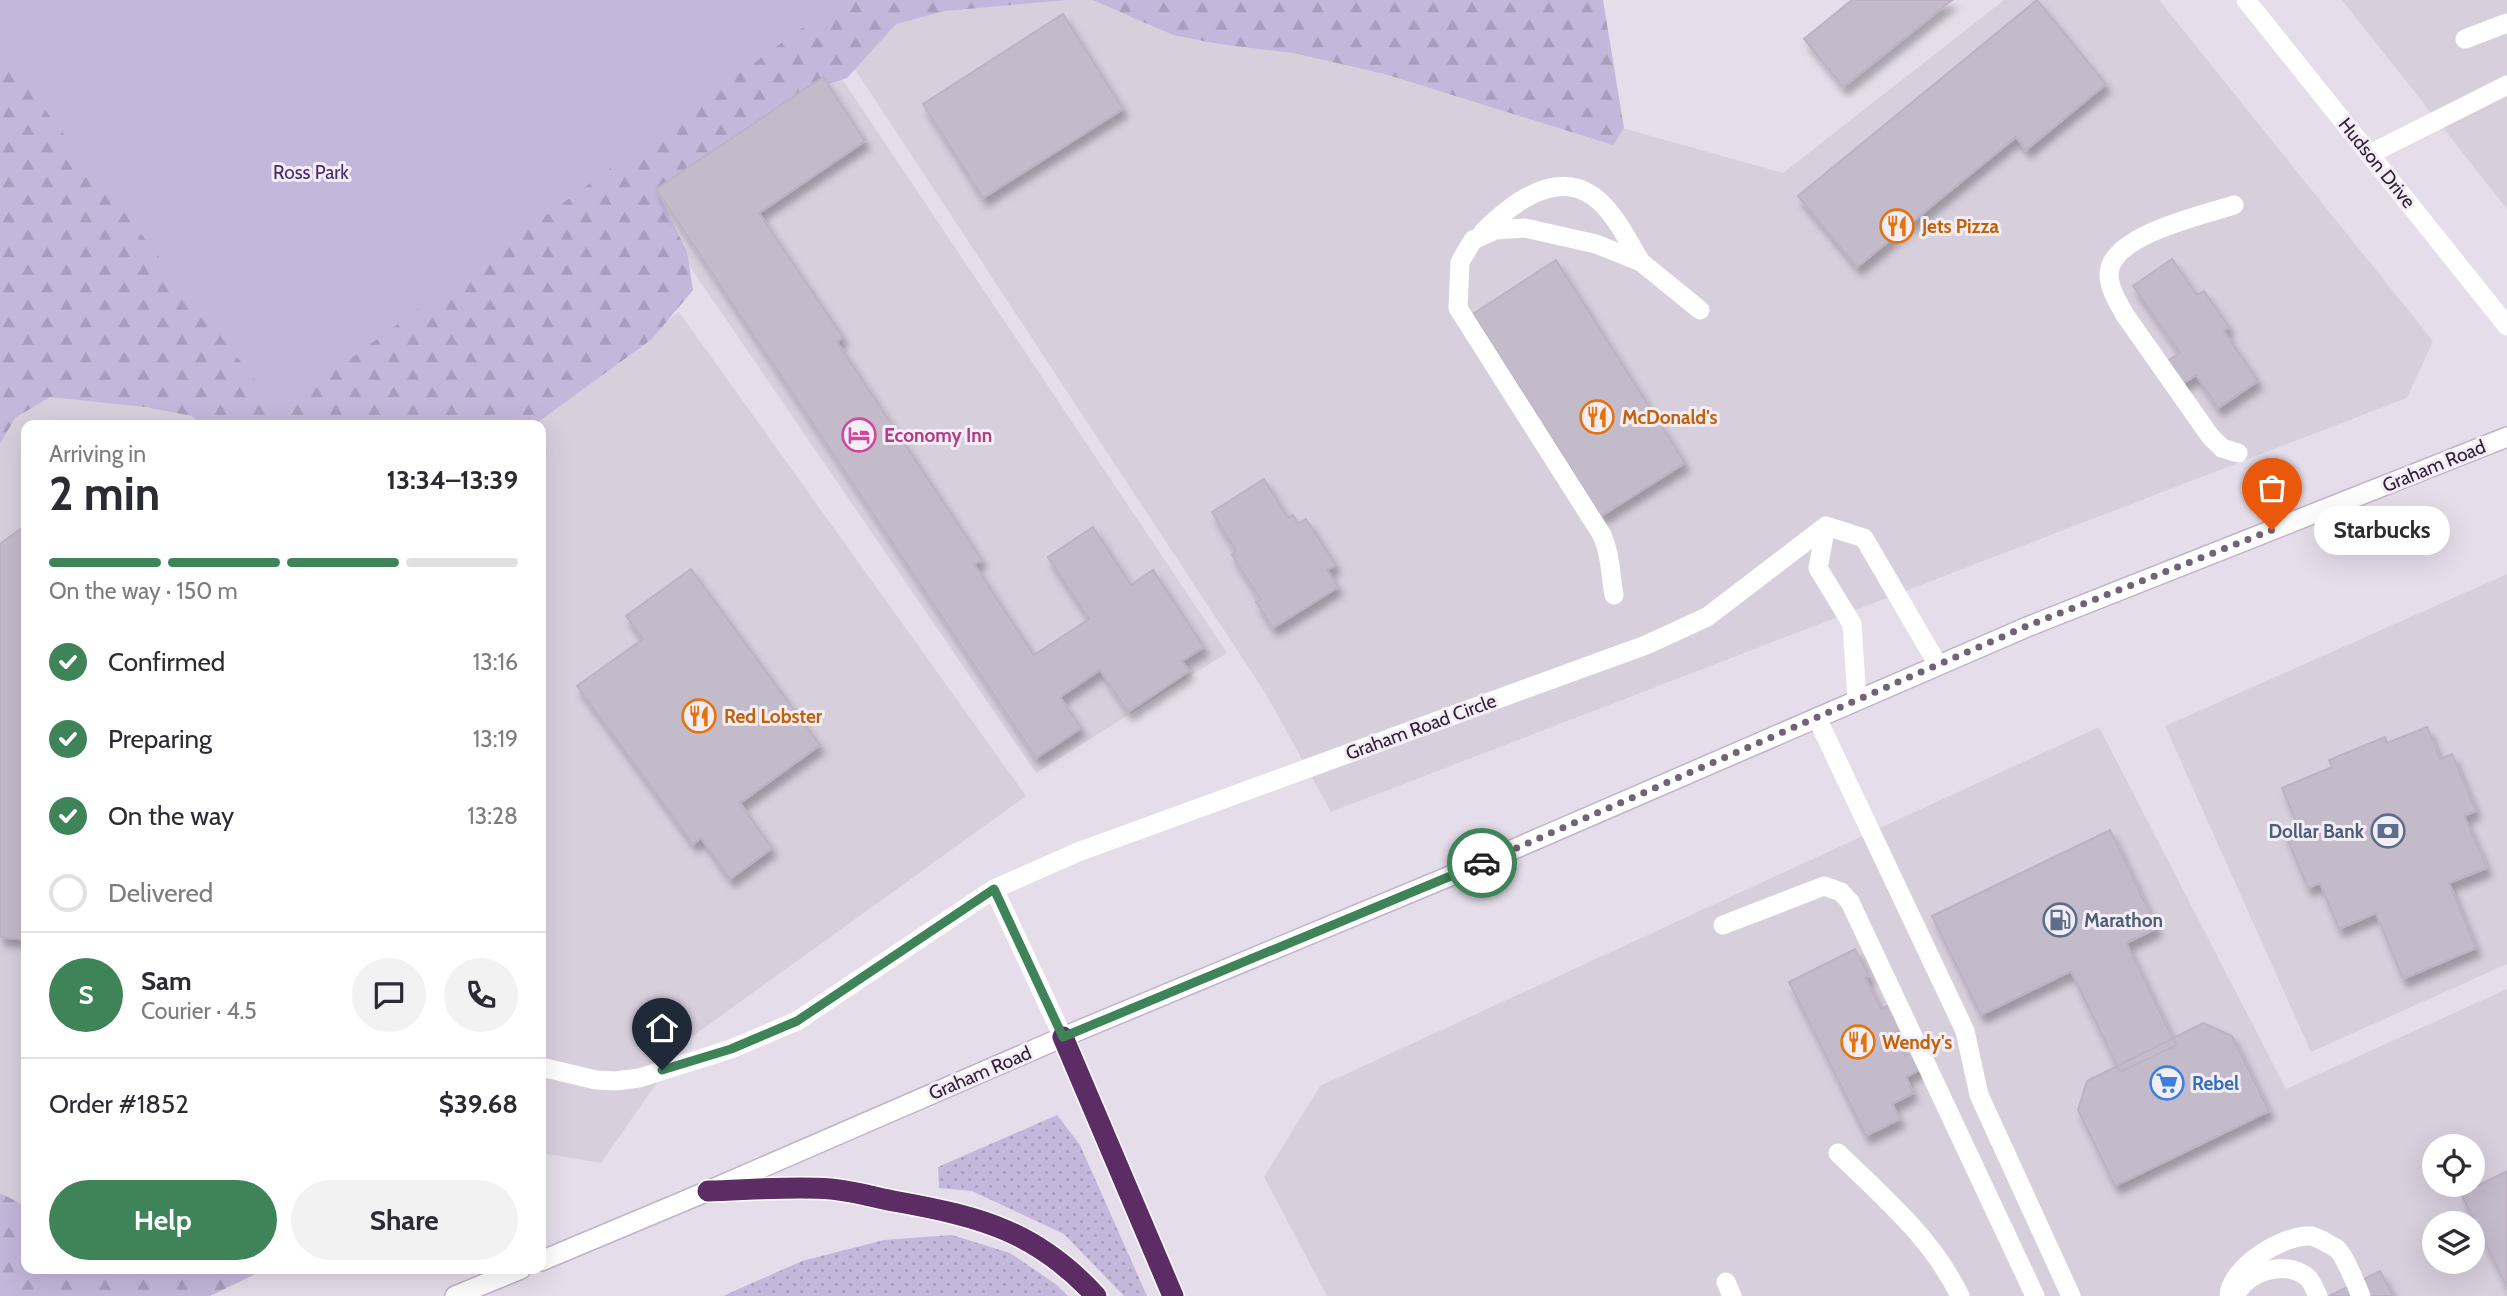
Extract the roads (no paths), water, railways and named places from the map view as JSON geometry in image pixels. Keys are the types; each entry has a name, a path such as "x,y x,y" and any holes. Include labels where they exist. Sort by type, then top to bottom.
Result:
{"highway":[{"path":"1063,1037 1172,1296"},
{"path":"708,1191 831,1189 950,1211 1022,1236 1049,1252 1077,1275 1096,1296"}],"main road":[{"name":"Hudson Drive","path":"2246,0 2507,326"},
{"path":"2465,39 2507,23"},
{"path":"2370,155 2507,85"},
{"path":"1614,594 1610,576 1610,554 1602,535 1458,308 1460,262 1474,240 1496,219 1524,199 1546,189 1564,186 1580,188 1595,197 1610,214 1642,262 1700,310"},
{"path":"2234,205 2153,232 2130,243 2117,256 2109,272 2113,294 2125,315 2210,436 2222,448 2238,453"},
{"path":"1474,240 1495,229 1525,228 1596,244 1642,262"},
{"name":"Graham Road","path":"546,1259 1063,1037 1491,859 2027,626 2507,437"},
{"path":"1857,699 1852,624 1818,568 1826,526 1864,538 1938,665"},
{"name":"Graham Road Circle","path":"546,1068 596,1080 616,1081 639,1078 731,1049 797,1021 994,889 1078,852 1646,645 1707,617 1826,526"},
{"path":"1817,718 1965,1031 1979,1095 2071,1296"},
{"path":"1723,925 1824,886 1841,892 1850,902 2035,1296"},
{"path":"994,889 1063,1037"},
{"path":"1839,1153 1912,1224 1952,1279 1960,1296"},
{"path":"2229,1296 2230,1289 2244,1268 2277,1243 2312,1236 2339,1250 2361,1296"},
{"path":"2235,1296 2240,1286 2273,1268 2291,1269 2309,1278 2318,1296"},
{"path":"455,1296 509,1274"}],"place":[{"name":"Jets Pizza","path":"1897,226"},
{"name":"McDonald's","path":"1597,417"},
{"name":"Economy Inn","path":"859,435"},
{"name":"Starbucks","path":"2272,530"},
{"name":"Red Lobster","path":"699,716"},
{"name":"Dollar Bank","path":"2388,831"},
{"name":"Marathon","path":"2060,920"},
{"name":"Wendy's","path":"1858,1042"},
{"name":"Rebel","path":"2167,1083"}],"park label":[{"name":"Ross Park","path":"311,172"}]}
